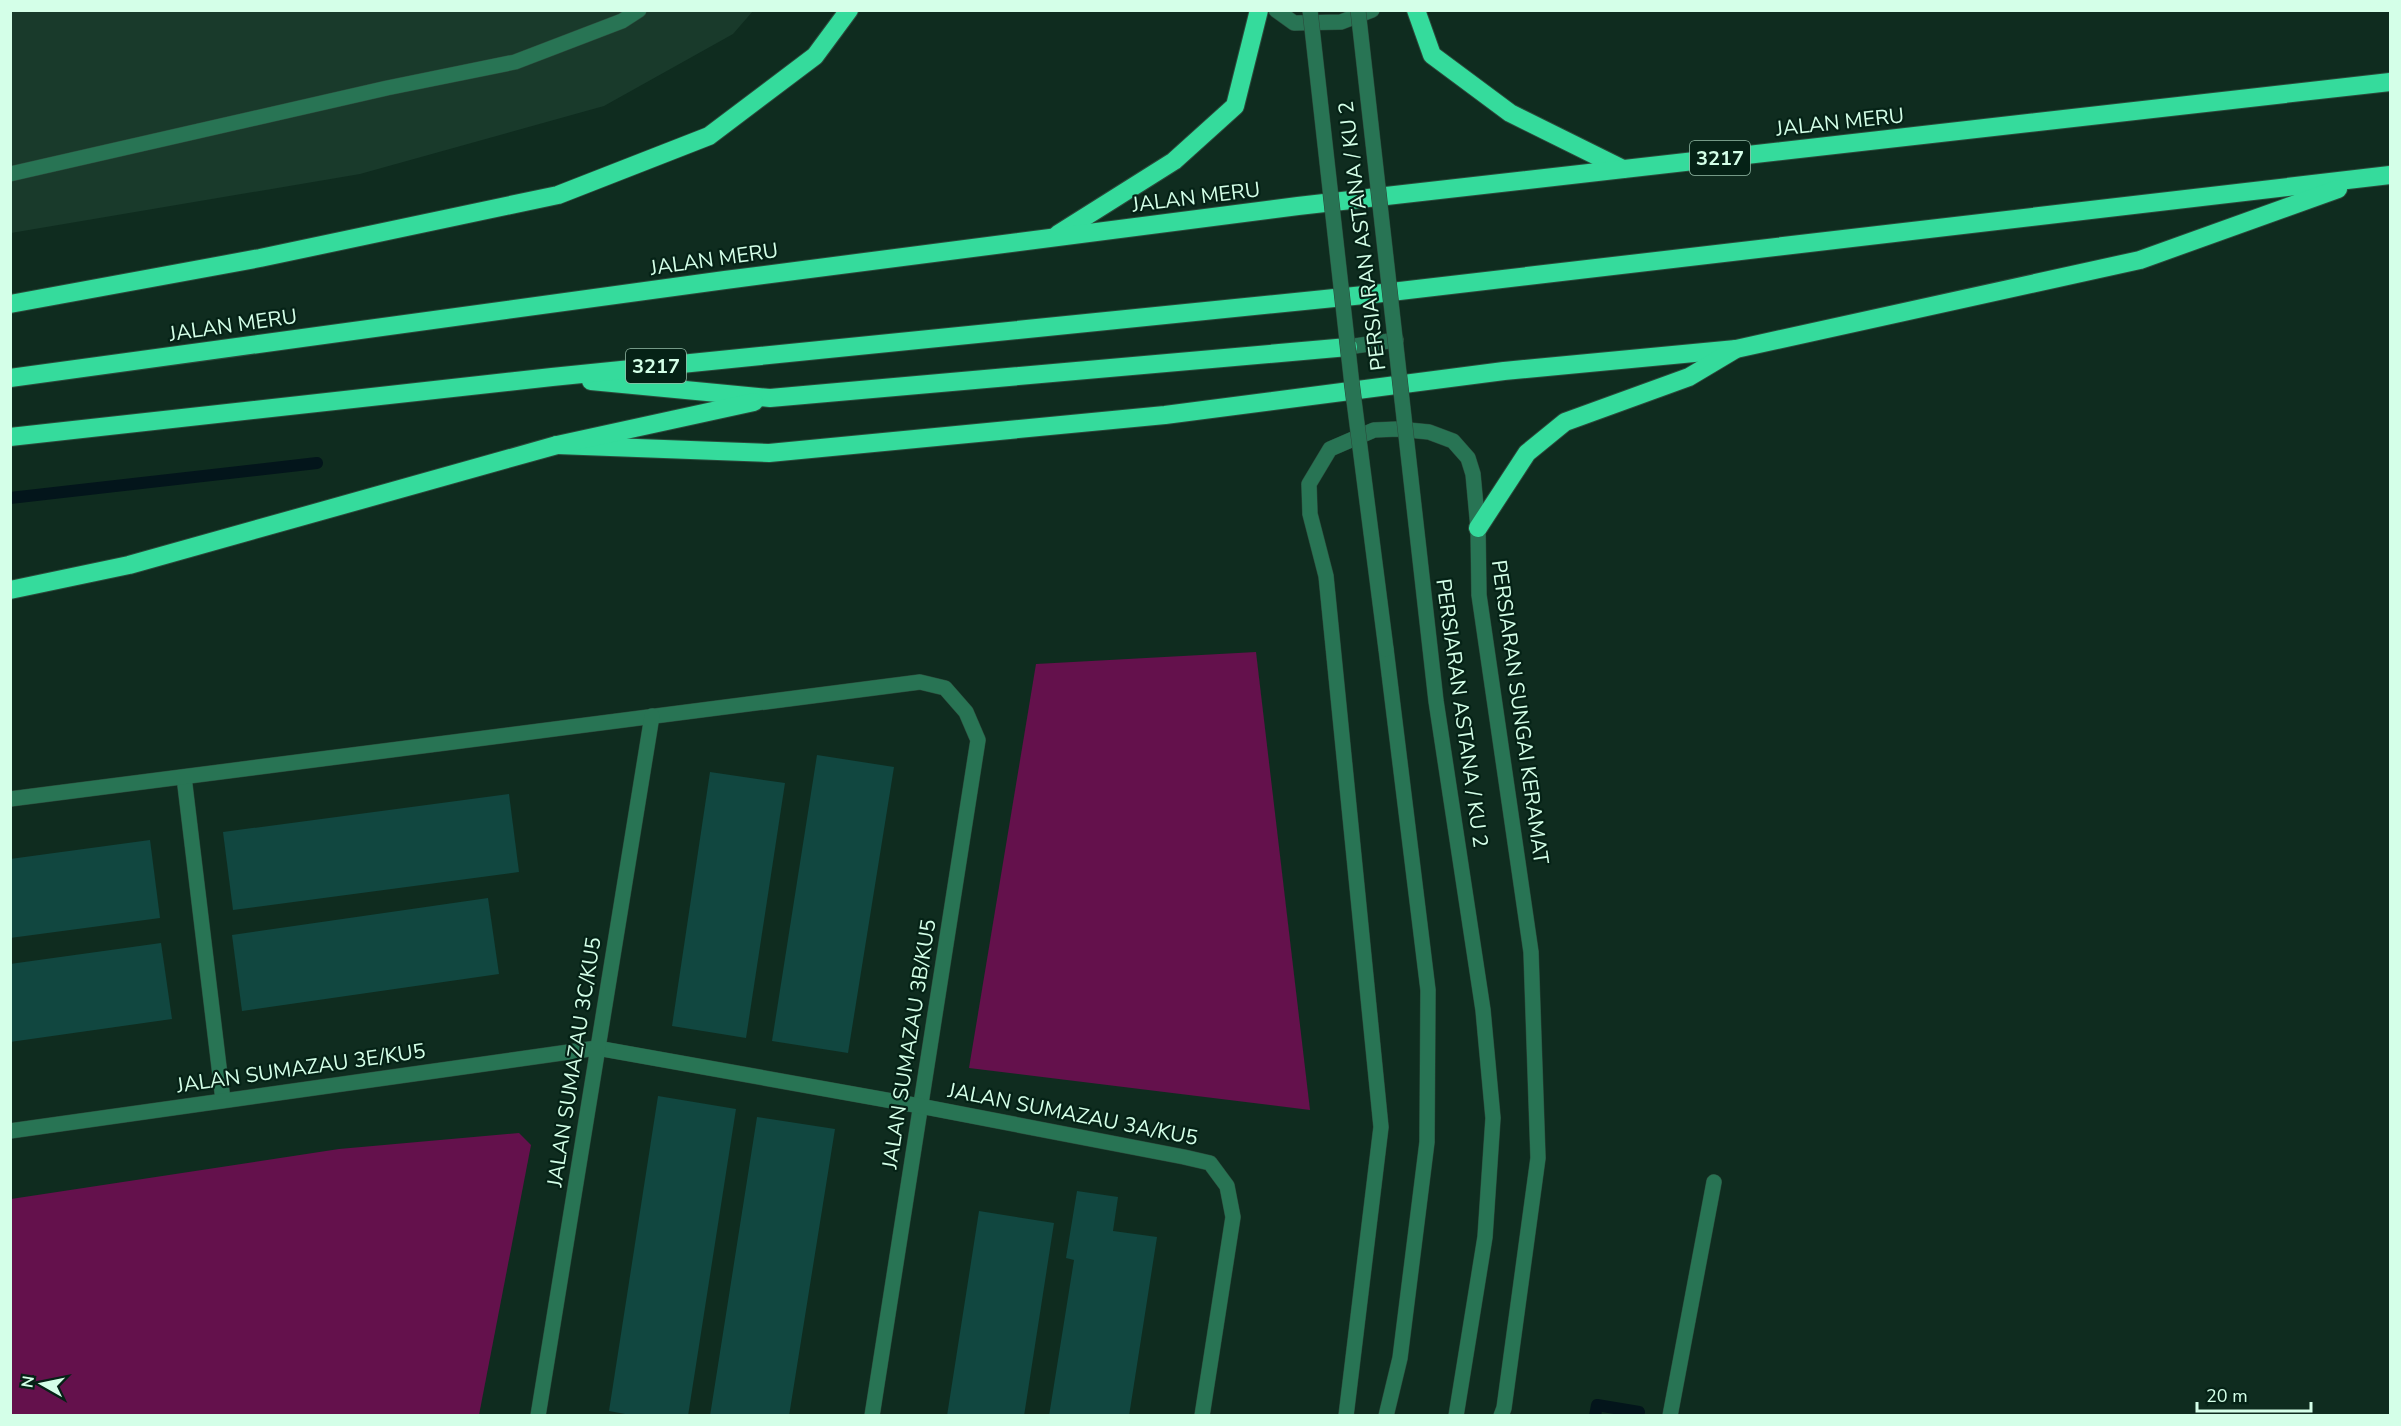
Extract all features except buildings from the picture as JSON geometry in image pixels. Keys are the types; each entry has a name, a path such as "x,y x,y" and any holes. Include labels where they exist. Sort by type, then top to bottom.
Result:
{"highway":[{"path":"10,304 260,258 558,195 709,136 815,56 849,10"},
{"path":"1051,238 1174,161 1235,106 1259,10"},
{"path":"1416,10 1431,55 1510,113 1623,169"},
{"name":"JALAN MERU","path":"10,378 725,280 1298,206 2391,82"},
{"name":"3217","path":"10,437 552,377 1374,294 2391,175"},
{"path":"557,445 769,453 1165,415 1504,371 1736,349 2140,261 2366,179"},
{"name":"3217","path":"552,377 770,398 1348,347"},
{"path":"1478,528 1527,453 1565,422 1689,377 1736,349"},
{"path":"10,590 129,565 557,445 770,398"}],"street":[{"path":"10,174 387,88 515,62 639,10"},
{"path":"1276,10 1294,23 1341,22 1372,10"},
{"name":"PERSIARAN ASTANA / KU 2","path":"1310,10 1348,347 1428,990 1427,1142 1400,1358 1386,1416"},
{"name":"PERSIARAN ASTANA / KU 2","path":"1358,10 1436,701 1483,1010 1493,1118 1485,1237 1456,1416"},
{"path":"1348,347 1396,340"},
{"name":"PERSIARAN SUNGAI KERAMAT","path":"1346,1416 1381,1127 1326,576 1310,514 1309,484 1329,449 1374,430 1398,429 1429,432 1453,441 1468,458 1473,474 1478,528 1479,594 1531,952 1538,1158 1504,1408 1501,1416"},
{"name":"JALAN SUMAZAU 3B/KU5","path":"652,716 920,682 945,688 966,712 978,740 872,1416"},
{"path":"10,799 652,716"},
{"name":"JALAN SUMAZAU 3C/KU5","path":"538,1416 652,716"},
{"path":"184,777 223,1101"},
{"name":"JALAN SUMAZAU 3E/KU5","path":"10,1131 597,1048 920,1106"},
{"name":"JALAN SUMAZAU 3A/KU5","path":"920,1106 1210,1163 1227,1186 1233,1218 1202,1416"},
{"path":"1670,1416 1714,1182"}],"shaded area":[{"path":"11,11 753,11 733,34 604,106 360,174 11,233"},
{"path":"1256,652 1310,1110 969,1068 1036,664"},
{"path":"519,1133 531,1145 479,1415 11,1415 11,1199 339,1149"}],"waterway":[{"path":"10,498 317,463"},
{"path":"1595,1416 1597,1405 1639,1412"}]}
